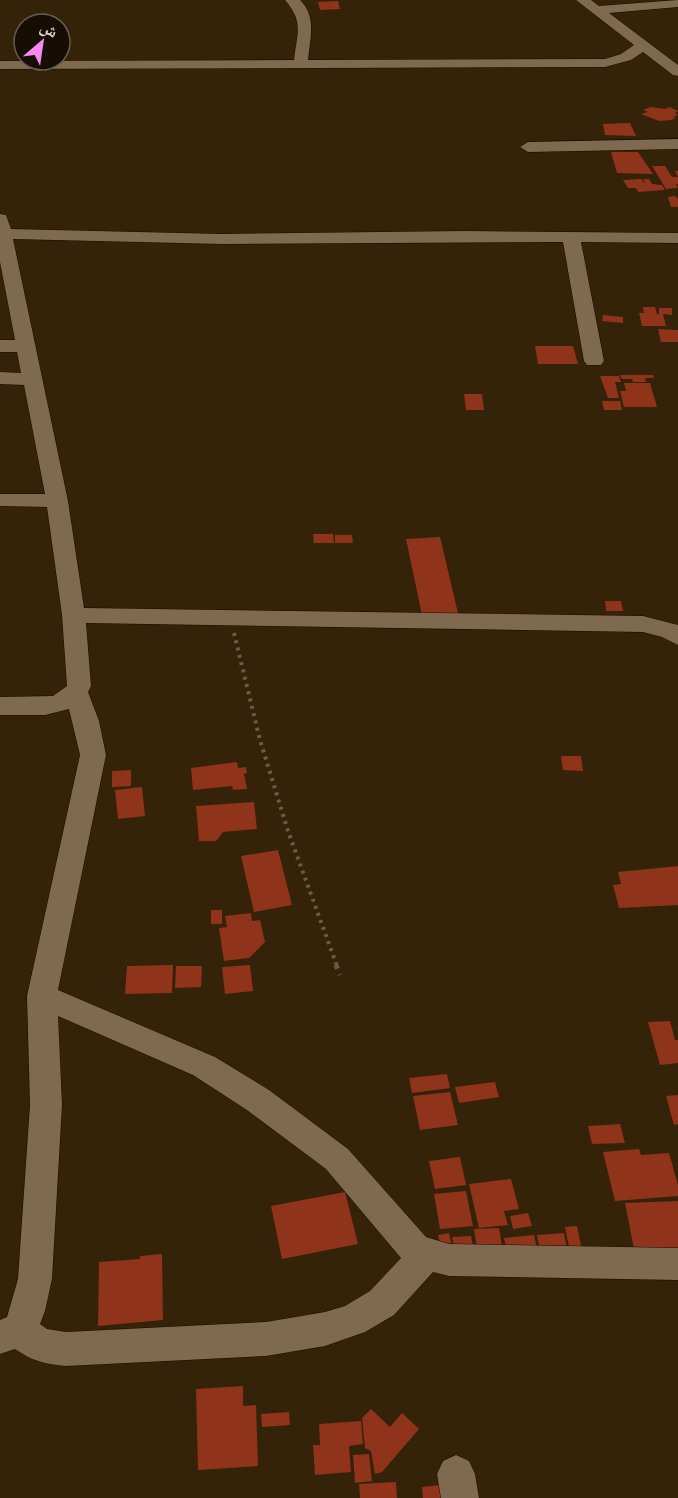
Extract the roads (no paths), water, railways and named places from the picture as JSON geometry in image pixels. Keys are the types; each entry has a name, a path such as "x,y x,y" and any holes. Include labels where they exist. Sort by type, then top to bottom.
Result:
{"street":[{"path":"292,0 299,4 305,17 301,64"},
{"path":"583,0 678,72"},
{"path":"596,10 678,3"},
{"path":"605,63 627,58 636,53 642,44"},
{"path":"0,65 605,63 631,68"},
{"path":"652,72 678,78"},
{"path":"528,147 678,144"},
{"path":"0,706 61,704 76,693 79,686 74,615 57,501 1,226 222,239 678,238"},
{"path":"571,237 594,361"},
{"path":"0,346 24,346"},
{"path":"0,378 31,379"},
{"path":"0,500 57,501"},
{"path":"74,615 643,624 670,631 678,637"},
{"path":"76,693 86,721 93,755 42,996 46,1104 35,1279 28,1311 9,1333 40,1346 66,1349 266,1339 325,1329 353,1320 382,1303 427,1255"},
{"path":"42,996 204,1066 258,1100 337,1159 414,1248 427,1255 449,1260 678,1264"}]}
